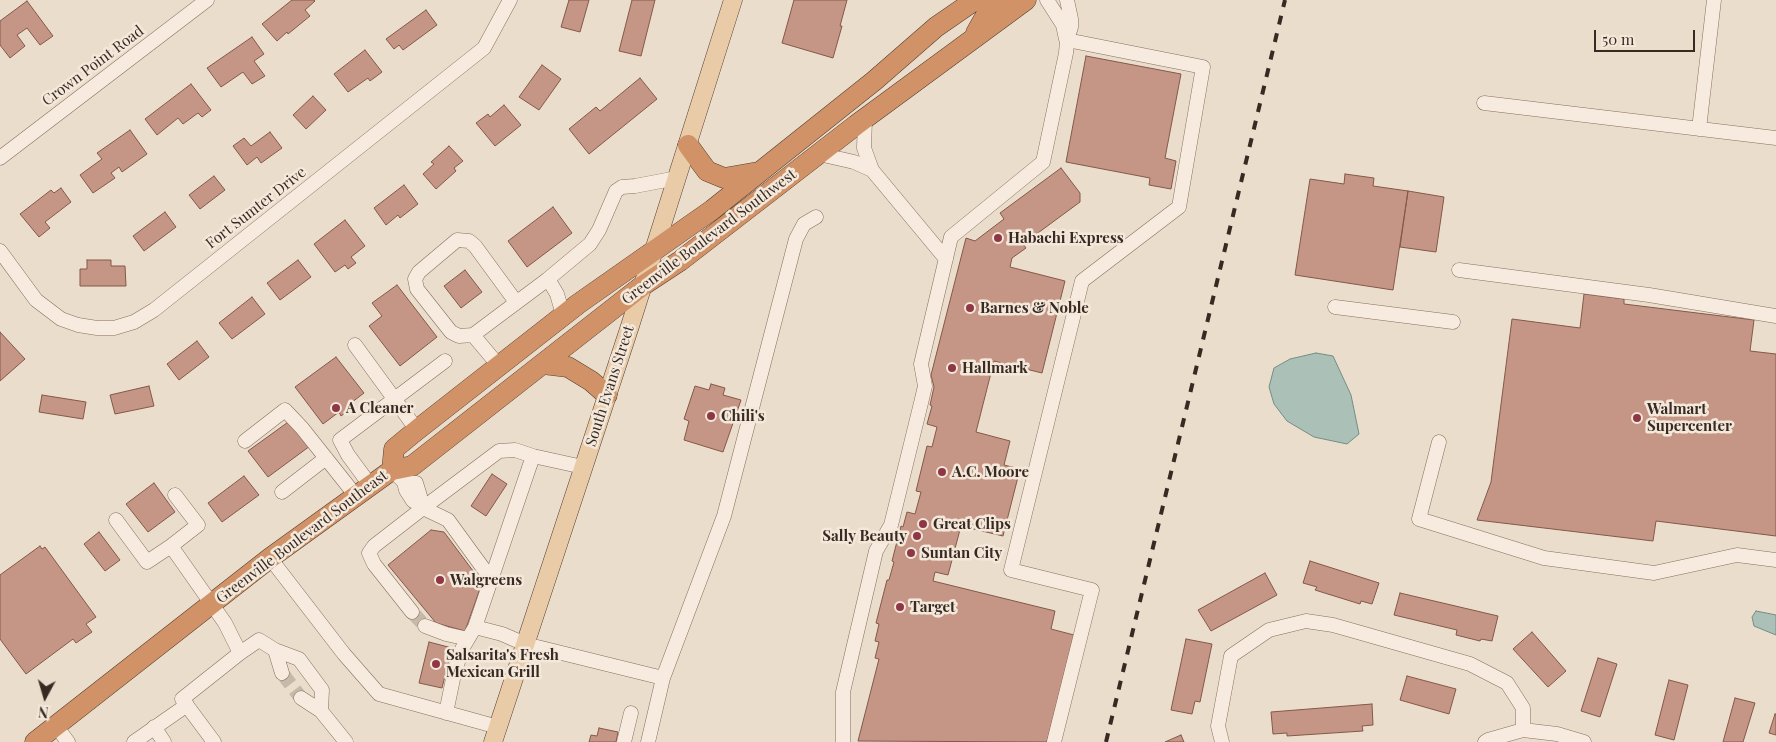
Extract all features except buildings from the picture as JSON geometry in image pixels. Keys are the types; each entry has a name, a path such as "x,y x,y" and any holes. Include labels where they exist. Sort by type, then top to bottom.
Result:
{"highway":[{"name":"Greenville Boulevard Southwest","path":"652,252 763,171 874,81 936,27 975,0"},
{"path":"971,41 990,8 1002,0"},
{"name":"Greenville Boulevard Southwest","path":"398,476 642,286 680,261 865,119 1026,0"},
{"path":"688,144 707,171 724,178 763,171"},
{"name":"Greenville Boulevard Southeast","path":"35,742 270,558 363,490 398,476 394,450 571,310 652,252"},
{"path":"543,364 568,367 591,381 607,395"}],"main road":[{"name":"South Evans Street","path":"495,735 607,395 733,0"}],"street":[{"name":"Crown Point Road","path":"0,158 207,0"},
{"name":"Fort Sumter Drive","path":"0,251 36,300 61,319 78,325 97,328 114,328 134,322 154,310 484,48 510,0"},
{"path":"1047,0 1063,24 1067,40"},
{"path":"843,742 842,692 876,551 891,525 921,403 925,386 921,364 951,237 1043,162 1066,53 1071,19 1067,0"},
{"path":"1699,128 1714,0"},
{"path":"1054,742 1092,590 1011,570 1082,281 1179,207 1203,67 1067,40"},
{"path":"1484,103 1776,138"},
{"path":"865,119 864,148 872,170 946,259"},
{"path":"819,154 854,162 872,170"},
{"path":"516,302 475,246 469,241 457,240 419,272 415,280 417,288 451,332 459,336 474,335 548,279 590,244 599,230 616,191 622,187 677,178"},
{"path":"648,742 663,678 724,516 796,239 804,224 816,217"},
{"path":"1459,270 1649,296 1776,316"},
{"path":"548,279 557,294 569,298 571,310"},
{"path":"1335,307 1453,322"},
{"path":"474,335 499,366"},
{"path":"355,345 417,430"},
{"path":"363,490 340,440 445,361"},
{"path":"245,441 285,410 326,458 363,490"},
{"path":"1439,442 1419,519 1544,558 1654,573 1737,555 1776,560"},
{"path":"412,612 374,564 369,553 374,546 422,505 448,490 499,451 516,450 533,456 583,467"},
{"path":"446,713 454,674 462,650 472,633 533,456"},
{"path":"282,492 326,458"},
{"path":"398,476 413,501 448,520 490,578"},
{"path":"116,520 147,562 198,525 175,495"},
{"path":"171,546 224,623 240,653"},
{"path":"270,558 344,654 379,694 446,713 495,735"},
{"path":"1222,742 1218,726 1232,656 1269,630 1306,621 1333,625 1470,664 1507,683 1523,708 1523,730"},
{"path":"425,626 446,634 502,634 525,644 663,678"},
{"path":"214,742 182,698 240,653 260,640 275,650 299,659 322,690 321,711"},
{"path":"275,650 282,673"},
{"path":"301,698 321,711 346,742"},
{"path":"134,742 186,705"},
{"path":"624,742 631,713"},
{"path":"56,726 68,742"},
{"path":"154,728 164,742"},
{"path":"1485,742 1523,730 1557,734 1584,742"}],"shaded area":[{"path":"1316,353 1333,356 1351,395 1359,434 1347,444 1314,437 1287,421 1274,404 1269,387 1274,368 1290,359"},
{"path":"1756,611 1776,615 1776,635 1754,626 1752,617"}],"tunnel":[{"path":"412,612 425,626"},
{"path":"282,673 301,698"}],"railway":[{"path":"1106,742 1285,0"}],"place":[{"name":"Habachi Express","path":"998,238"},
{"name":"Barnes & Noble","path":"970,308"},
{"name":"Hallmark","path":"952,368"},
{"name":"A Cleaner","path":"336,408"},
{"name":"Chili's","path":"711,416"},
{"name":"Walmart Supercenter","path":"1637,418"},
{"name":"A.C. Moore","path":"942,472"},
{"name":"Great Clips","path":"923,524"},
{"name":"Sally Beauty","path":"917,536"},
{"name":"Suntan City","path":"911,553"},
{"name":"Walgreens","path":"440,580"},
{"name":"Target","path":"900,607"},
{"name":"Salsarita's Fresh Mexican Grill","path":"436,664"}]}
